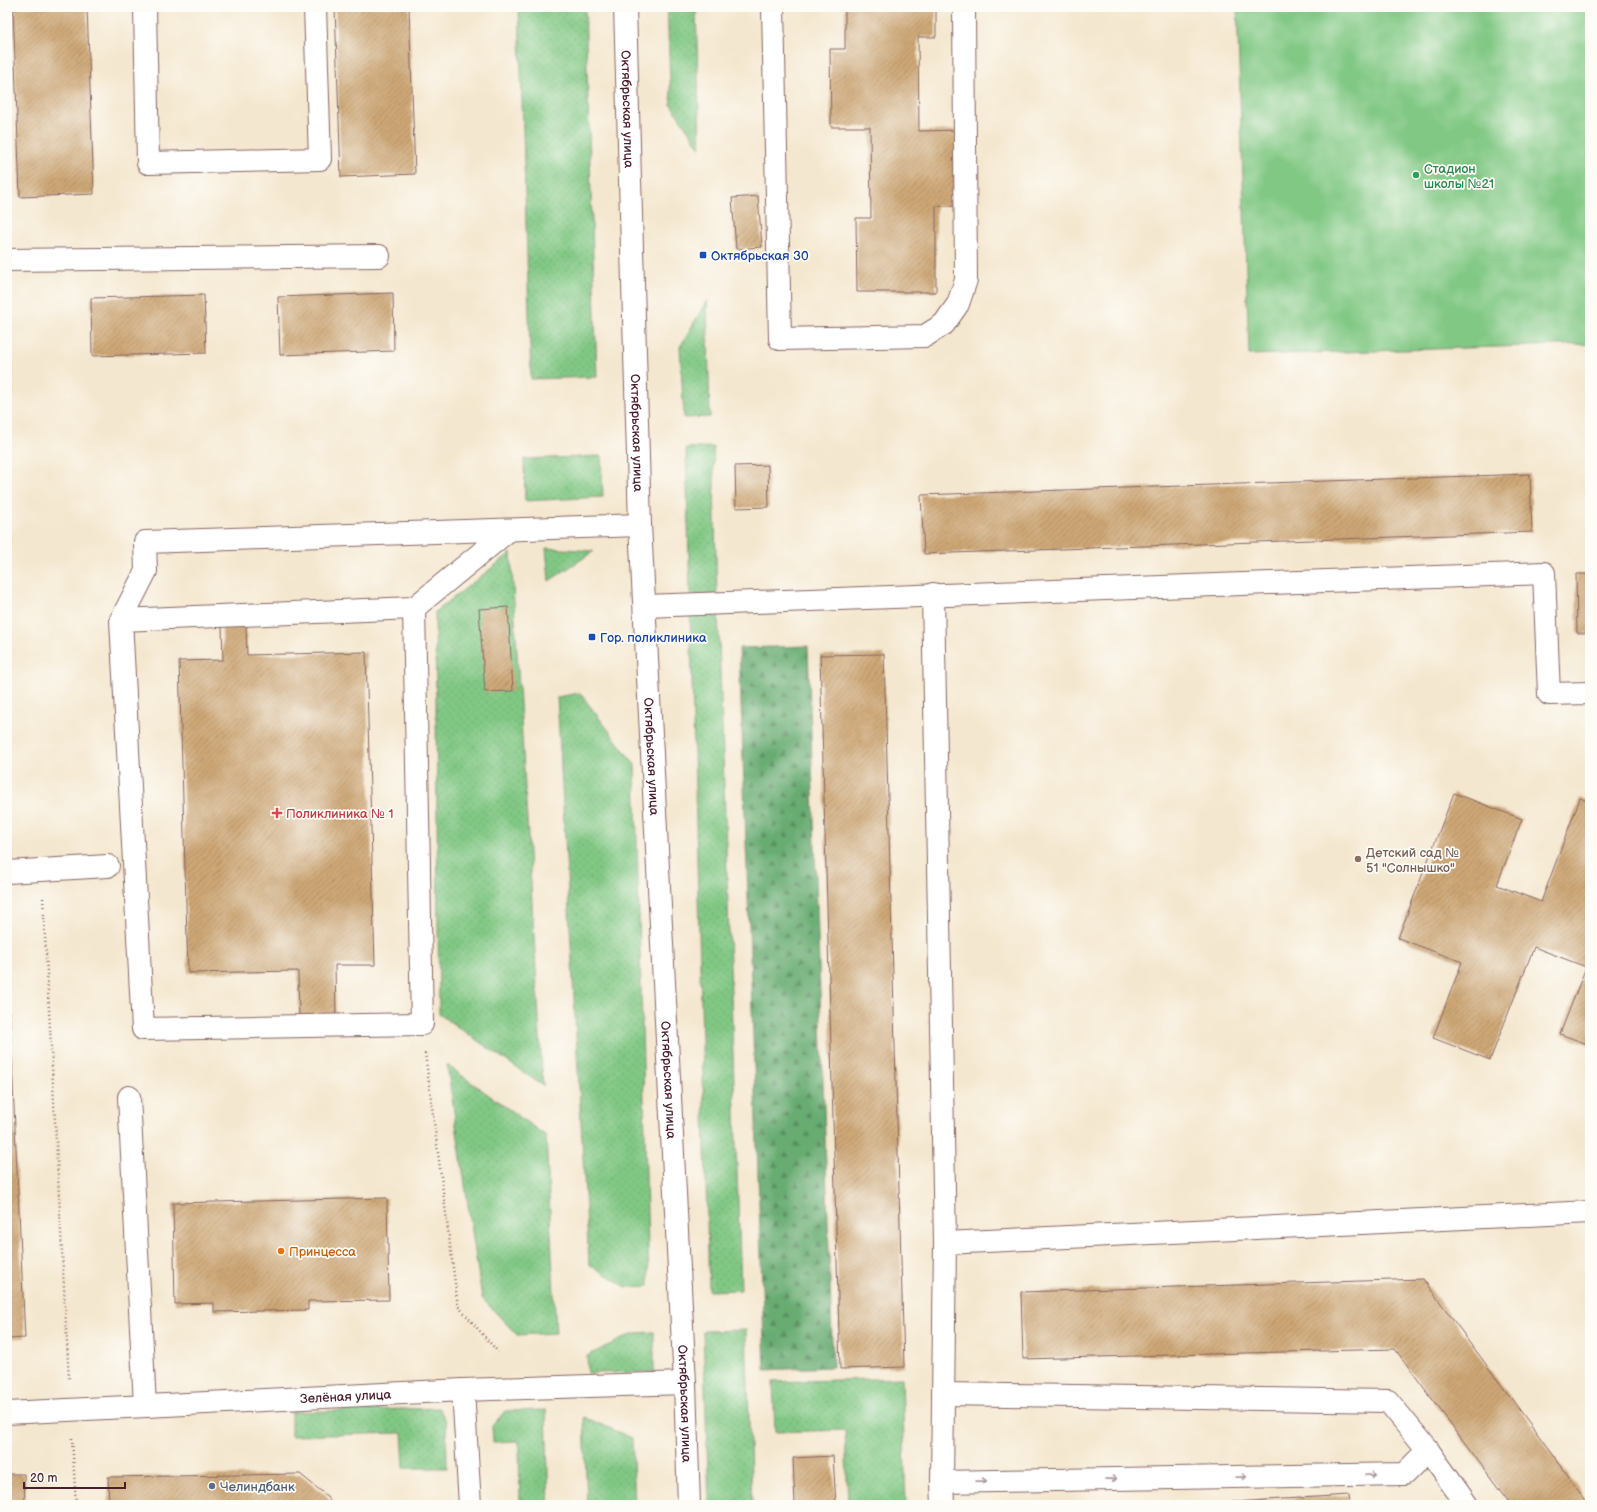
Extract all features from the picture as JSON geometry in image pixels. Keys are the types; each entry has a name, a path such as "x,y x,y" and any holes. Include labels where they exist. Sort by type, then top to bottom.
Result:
{"street":[{"path":"144,7 148,163 320,159 315,7"},
{"name":"Октябрьская улица","path":"625,7 640,525 685,1384 689,1505"},
{"path":"773,7 780,339 925,336 944,324 958,304 966,280 964,7"},
{"path":"7,260 379,256"},
{"path":"414,608 422,1024 143,1029 121,620 146,571 146,542 640,525"},
{"path":"121,620 414,608 509,530"},
{"path":"644,606 933,594 1544,573 1549,694 1590,693"},
{"path":"933,594 945,1243 943,1505"},
{"path":"7,872 108,866"},
{"path":"129,1097 145,1406"},
{"path":"945,1243 1590,1212"},
{"name":"Зелёная улица","path":"7,1413 463,1390 685,1384"},
{"path":"463,1390 470,1505"},
{"path":"943,1394 1388,1401 1428,1450 1467,1505"},
{"path":"942,1482 1404,1474 1428,1450"}],"path":[{"path":"42,870 76,1505"},
{"path":"422,1024 458,1306 498,1352"}],"green space":[{"path":"519,7 585,7 597,377 531,379"},
{"path":"667,7 696,7 700,148 671,105"},
{"name":"Стадион школы №21","path":"1237,7 1590,7 1590,344 1249,355"},
{"path":"707,300 710,417 684,418 680,347"},
{"path":"713,447 717,594 690,595 686,448"},
{"path":"601,456 603,497 525,501 524,459"},
{"path":"546,548 594,551 549,581"},
{"path":"511,553 543,1086 439,1014 435,612"},
{"path":"690,608 718,609 741,1290 709,1291"},
{"path":"808,646 833,1367 765,1370 739,648"},
{"path":"580,693 635,765 649,1286 626,1287 589,1264 557,697"},
{"path":"447,1065 546,1136 556,1333 517,1335 482,1298"},
{"path":"746,1330 752,1505 709,1505 703,1331"},
{"path":"654,1332 654,1372 588,1373 587,1356 634,1333"},
{"path":"902,1378 906,1505 848,1505 845,1430 775,1432 773,1382"},
{"path":"439,1408 446,1421 447,1468 404,1468 402,1433 291,1436 291,1412"},
{"path":"546,1410 549,1505 520,1505 519,1441 493,1442 492,1426 505,1411"},
{"path":"584,1417 632,1438 635,1505 587,1505"}],"building":[{"path":"13,7 87,7 94,194 20,197"},
{"path":"335,7 409,7 415,174 341,177"},
{"path":"845,7 936,7 936,37 918,37 919,131 961,130 962,206 936,206 936,292 857,292 856,218 871,218 870,127 831,127 830,49 845,49"},
{"path":"758,196 762,247 736,249 732,198"},
{"path":"393,293 394,351 280,355 278,297"},
{"path":"204,295 206,353 92,356 91,298"},
{"path":"768,465 769,507 736,508 735,466"},
{"path":"1530,474 1532,532 924,554 921,495"},
{"path":"1576,574 1590,574 1590,633 1577,633"},
{"path":"508,607 513,691 485,692 479,609"},
{"name":"Поликлиника № 1","path":"246,625 247,655 366,652 375,965 335,965 336,1019 299,1020 298,971 188,973 179,661 223,660 222,626"},
{"path":"884,654 904,1367 840,1369 820,655"},
{"path":"1454,793 1522,819 1497,885 1541,902 1580,798 1590,802 1590,1045 1560,1034 1586,967 1534,947 1490,1060 1433,1038 1462,962 1398,938"},
{"path":"7,959 25,1338 7,1339"},
{"name":"Принцесса","path":"387,1198 389,1300 308,1301 308,1310 214,1312 214,1303 175,1304 173,1203"},
{"path":"1423,1279 1590,1505 1511,1505 1395,1349 1023,1359 1021,1292"},
{"path":"833,1456 836,1505 795,1505 793,1458"},
{"path":"7,1474 24,1474 25,1505 7,1505"},
{"name":"Челиндбанк","path":"300,1474 327,1496 332,1505 109,1505 108,1477"},
{"path":"1349,1495 1350,1505 1201,1505 1201,1504"}],"place":[{"name":"Стадион школы №21","path":"1416,175"},
{"name":"Октябрьская 30","path":"703,255"},
{"name":"Гор. поликлиника","path":"592,637"},
{"name":"Поликлиника № 1","path":"277,813"},
{"name":"Детский сад № 51 \"Солнышко\"","path":"1358,859"},
{"name":"Принцесса","path":"281,1251"},
{"name":"Челиндбанк","path":"212,1486"}]}
